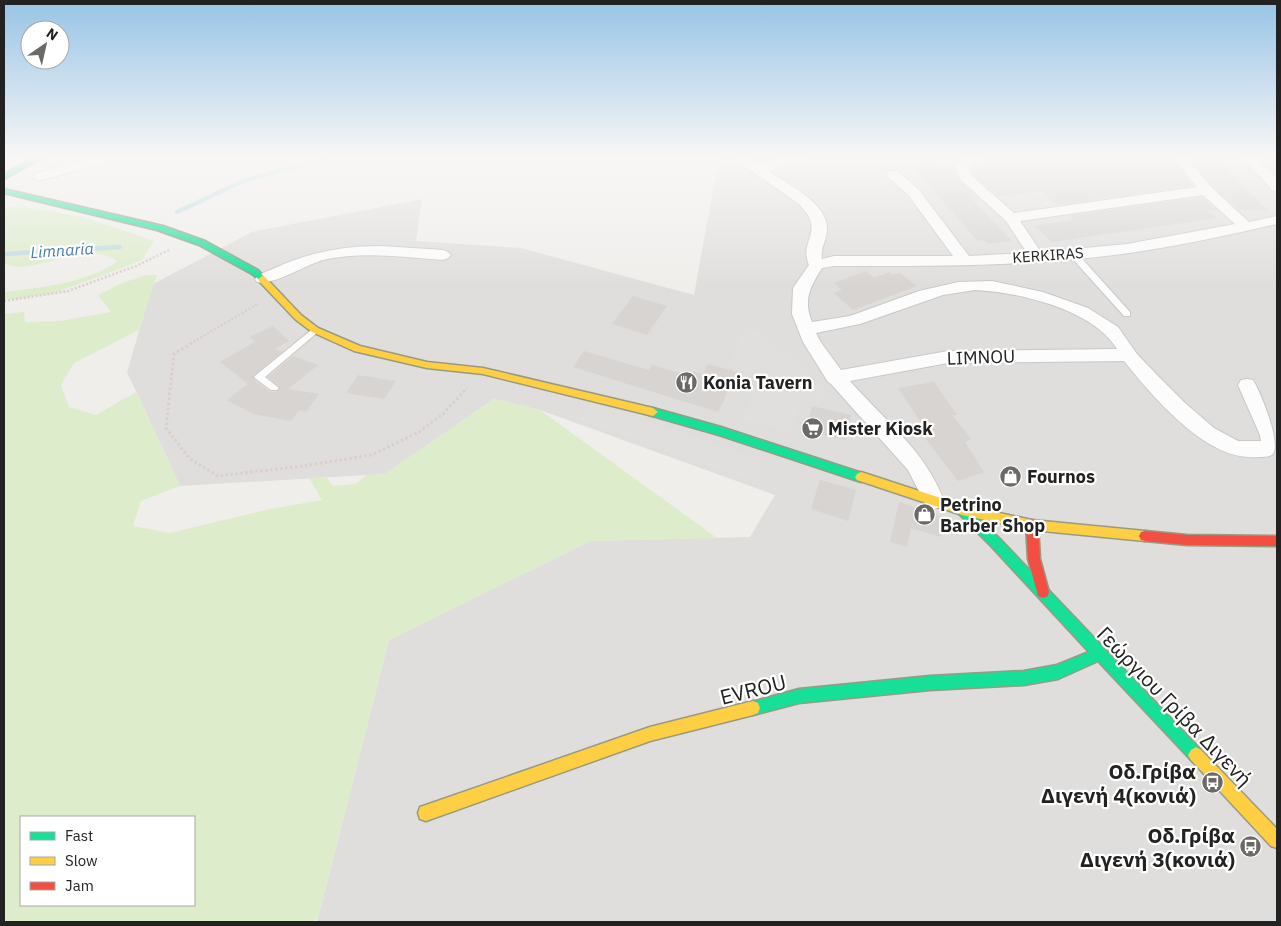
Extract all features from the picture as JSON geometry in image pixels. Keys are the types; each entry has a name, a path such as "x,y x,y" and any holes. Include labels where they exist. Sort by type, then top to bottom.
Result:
{"main road":[{"path":"39,199 160,228 192,239 237,260 263,279 298,317 315,330 379,355 428,365 483,371 557,387 680,419 962,510 1032,525 1188,540 1277,541"},
{"name":"Γεώργιου Γρίβα Διγενή","path":"962,510 995,542 1277,840"},
{"name":"Γεώργιου Γρίβα Διγενή","path":"1032,525 1033,562 1045,597"},
{"name":"EVROU","path":"426,814 650,734 799,696 930,683 1024,678 1058,672 1099,654"}],"street":[{"path":"801,199 814,209 821,225 813,259 816,266 808,275 800,294 800,306 805,329 834,378 915,464 934,501"},
{"path":"919,199 965,261"},
{"path":"991,199 1011,218 1037,257"},
{"path":"1011,218 1142,199"},
{"path":"1216,199 1245,226"},
{"name":"KERKIRAS","path":"816,266 834,261 965,261 1073,254 1128,248 1277,220"},
{"path":"263,279 301,263 337,253 381,251 443,255"},
{"path":"805,329 860,318 934,291 963,285 978,285 1022,292 1071,307 1108,328 1123,342 1129,355 1154,384 1214,438 1242,450 1266,449 1271,443 1270,435 1247,385"},
{"name":"LIMNOU","path":"834,378 948,357 1129,355"}],"lane":[{"path":"1073,254 1126,314"},
{"path":"274,388 259,378 315,330"}],"path":[{"path":"4,301 68,291 136,266 192,239"},
{"path":"276,292 174,354 166,428 190,459 218,476 304,466 372,455 419,432 443,414 483,371"}],"shaded area":[{"path":"422,199 416,241 521,248 694,295 711,199 1277,199 1277,922 317,922 389,640 590,541 750,537 775,495 540,410 494,399 385,474 180,486 127,372 153,284 252,232"},
{"path":"744,328 769,335 771,347 788,351 823,391 820,404 802,399 790,433 742,419 760,376 727,367"},
{"path":"592,402 765,461 756,482 579,420"}],"green space":[{"path":"4,207 42,209 80,217 154,241 142,260 106,274 54,293 4,299 4,292 78,280 105,269 118,261 104,255 89,254 28,266 15,267 4,263"},
{"path":"146,275 157,275 139,330 74,363 61,385 69,407 96,415 136,392 180,486 141,501 133,526 170,533 270,509 322,500 309,478 326,477 333,486 355,484 367,475 385,474 494,399 540,410 717,538 590,541 389,640 318,918 312,922 4,922 4,314 24,312 25,322 60,321 111,312 98,295 122,283"}],"building":[{"path":"941,199 978,199 973,200 1012,241 988,244 984,240 978,241"},
{"path":"1049,199 1098,199 1056,205"},
{"path":"1187,199 1205,199 1217,210 1206,210 1217,218 1052,242 1034,226 1074,220 1069,216"},
{"path":"1227,199 1256,199 1267,210 1239,210"},
{"path":"866,271 874,278 889,272 893,275 900,273 917,286 853,310 834,293 842,290 834,283"},
{"path":"633,296 667,306 647,335 612,324"},
{"path":"273,326 289,341 274,349 282,352 253,376 255,381 270,392 277,392 280,387 268,377 293,356 318,365 288,389 319,394 306,412 299,410 291,421 253,414 227,400 248,384 220,362 255,342 250,337"},
{"name":"Konia Tavern","path":"584,351 649,370 652,365 691,376 694,371 703,374 708,364 737,372 718,412 573,367"},
{"path":"358,375 396,381 384,399 346,393"},
{"path":"934,382 957,415 952,415 971,439 965,442 984,472 958,481 922,434 928,433 898,388"},
{"path":"812,406 851,415 846,440 806,431"},
{"path":"820,480 856,490 848,521 811,509"},
{"path":"899,502 945,518 941,537 911,528 907,547 890,542"}],"waterway":[{"name":"Limnaria","path":"177,212 204,199"},
{"name":"Limnaria","path":"4,254 120,247"}],"traffic: fast":[{"path":"39,199 160,228 202,243 255,272 262,279"},
{"path":"653,412 721,431 861,477"},
{"path":"962,510 995,542 1196,755"},
{"path":"753,708 799,696 930,683 1024,678 1058,672 1099,654"}],"traffic: slow":[{"path":"262,279 298,317 315,330 357,349 427,365 483,371 653,412"},
{"path":"861,477 962,510 1032,525 1145,536"},
{"path":"426,813 650,734 753,708"},
{"path":"1196,755 1277,840"}],"traffic: jam":[{"path":"1032,525 1034,559 1043,592"},
{"path":"1145,536 1187,540 1277,541"}],"place":[{"name":"Konia Tavern","path":"687,382"},
{"name":"Mister Kiosk","path":"812,428"},
{"name":"Fournos","path":"1011,476"},
{"name":"Petrino Barber Shop","path":"924,514"},
{"name":"Οδ.Γρίβα Διγενή 4(κονιά)","path":"1212,783"},
{"name":"Οδ.Γρίβα Διγενή 3(κονιά)","path":"1251,847"}]}
